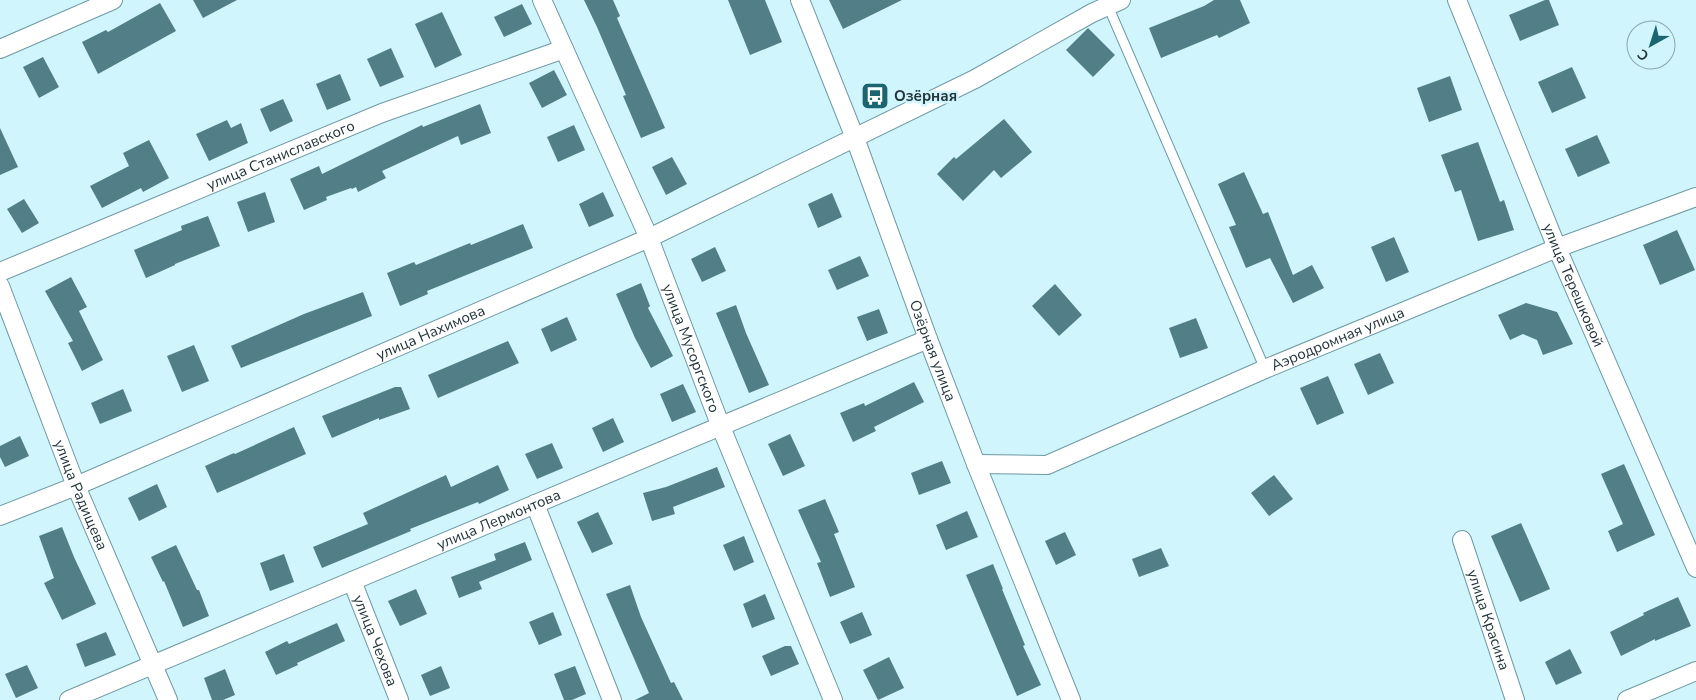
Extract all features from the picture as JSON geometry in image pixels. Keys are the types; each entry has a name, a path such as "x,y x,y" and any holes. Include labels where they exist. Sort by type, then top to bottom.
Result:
{"street":[{"path":"0,49 113,0"},
{"name":"улица Мусоргского","path":"542,0 648,238 721,427 833,700"},
{"name":"Озёрная улица","path":"800,0 855,138 976,464 1071,700"},
{"name":"улица Терешковой","path":"1456,0 1557,248 1696,568"},
{"name":"улица Нахимова","path":"0,516 76,486 648,238 975,79 1092,13 1115,3"},
{"name":"улица Станиславского","path":"0,272 382,113 564,49"},
{"name":"Аэродромная улица","path":"976,464 1047,465 1265,369 1557,248 1696,197"},
{"name":"улица Радищева","path":"0,286 76,486 168,700"},
{"name":"улица Лермонтова","path":"70,700 721,427 928,338"},
{"path":"535,504 612,700"},
{"name":"улица Красина","path":"1462,540 1515,700"},
{"name":"улица Чехова","path":"352,581 399,700"},
{"path":"1627,700 1696,671"}],"lane":[{"path":"1115,3 1265,369"}],"building":[{"path":"193,0 237,0 203,18"},
{"path":"584,0 613,0 620,16 617,18 665,128 641,138 623,96 626,95"},
{"path":"728,0 765,0 782,42 750,55"},
{"path":"829,0 902,0 843,29"},
{"path":"1214,0 1240,0 1250,23 1219,38 1217,35 1161,58 1149,28 1204,6"},
{"path":"1549,0 1559,25 1520,41 1509,15"},
{"path":"160,3 176,31 98,74 82,42 106,30 108,32"},
{"path":"522,4 532,24 504,37 494,17"},
{"path":"442,12 462,55 435,68 415,24"},
{"path":"1088,28 1115,55 1093,77 1066,50"},
{"path":"391,48 404,77 380,87 367,59"},
{"path":"43,57 59,87 39,98 23,67"},
{"path":"1572,67 1586,98 1552,113 1538,82"},
{"path":"554,70 567,95 542,108 529,83"},
{"path":"340,74 351,100 327,110 316,84"},
{"path":"1450,76 1462,110 1429,122 1417,88"},
{"path":"283,99 293,121 270,132 260,109"},
{"path":"480,104 491,133 461,145 458,136 382,171 386,178 358,192 356,187 351,188 326,197 327,200 304,210 290,179 319,166 322,174 422,125 423,127"},
{"path":"1004,119 1032,152 1001,178 994,170 963,201 937,174 954,157 956,159"},
{"path":"227,120 231,128 241,123 248,143 209,161 196,134"},
{"path":"574,125 585,150 558,162 547,137"},
{"path":"0,128 18,167 0,175"},
{"path":"1597,135 1610,163 1578,177 1565,149"},
{"path":"149,140 169,178 143,192 141,188 102,208 90,186 129,166 123,153"},
{"path":"1478,142 1500,202 1504,200 1514,230 1478,241 1461,190 1455,192 1441,155"},
{"path":"672,157 687,184 666,195 652,167"},
{"path":"1244,172 1263,214 1268,212 1293,275 1312,265 1324,288 1293,303 1270,258 1246,268 1229,227 1236,225 1218,184"},
{"path":"265,192 275,222 248,232 237,202"},
{"path":"603,192 614,216 589,227 579,204"},
{"path":"832,193 842,217 818,228 808,204"},
{"path":"24,199 39,223 22,233 7,209"},
{"path":"208,216 220,246 146,278 134,250 182,230 181,226"},
{"path":"523,224 533,248 427,291 428,294 400,306 387,273 414,262 416,265"},
{"path":"1677,230 1695,270 1660,285 1643,245"},
{"path":"1394,237 1409,272 1386,282 1371,247"},
{"path":"715,247 726,271 702,282 691,259"},
{"path":"860,256 869,276 837,290 828,270"},
{"path":"71,277 87,307 79,311 103,360 82,371 68,343 73,341 45,291"},
{"path":"641,283 650,306 648,308 673,356 651,368 635,338 616,294"},
{"path":"1055,284 1082,315 1059,336 1032,306"},
{"path":"363,292 372,316 241,368 231,346 304,314"},
{"path":"1526,303 1557,312 1573,344 1543,355 1537,340 1523,334 1510,340 1498,315"},
{"path":"736,305 769,385 749,393 716,313"},
{"path":"879,309 888,333 867,341 857,317"},
{"path":"567,317 577,340 551,352 541,329"},
{"path":"1196,318 1208,348 1180,358 1169,328"},
{"path":"508,341 519,363 438,398 428,375"},
{"path":"194,345 209,381 182,392 167,356"},
{"path":"1380,353 1394,383 1368,395 1354,364"},
{"path":"1328,376 1344,413 1317,425 1300,388"},
{"path":"914,382 924,402 874,427 876,431 853,442 840,413 864,403 865,406"},
{"path":"683,384 696,412 672,422 660,394"},
{"path":"395,387 401,387 410,409 379,420 379,418 332,438 322,416"},
{"path":"123,389 132,411 100,424 91,403"},
{"path":"613,418 624,442 603,452 592,428"},
{"path":"294,427 306,454 217,493 205,466"},
{"path":"790,434 805,466 783,476 768,444"},
{"path":"20,436 29,456 5,467 0,457 0,446"},
{"path":"552,443 563,468 537,479 525,454"},
{"path":"942,461 951,483 919,495 911,473"},
{"path":"1624,464 1655,535 1617,552 1608,531 1623,524 1601,474"},
{"path":"498,465 509,490 479,504 478,502 410,529 411,531 322,568 313,547 368,524 363,513 446,475 451,487"},
{"path":"717,467 725,487 673,507 675,514 652,521 643,493 666,487"},
{"path":"1274,475 1293,499 1269,516 1251,493"},
{"path":"157,484 167,507 139,521 128,498"},
{"path":"825,499 839,532 834,534 855,587 830,597 817,563 821,562 798,510"},
{"path":"967,511 978,537 946,550 936,525"},
{"path":"598,512 613,544 592,553 577,522"},
{"path":"1521,523 1550,589 1520,602 1491,536"},
{"path":"62,527 96,604 62,620 44,583 54,578 39,536"},
{"path":"1065,532 1076,555 1056,565 1045,541"},
{"path":"744,536 754,562 734,571 723,545"},
{"path":"525,542 532,560 479,582 482,589 459,598 451,577 496,560 494,554"},
{"path":"176,545 197,590 199,590 209,616 183,627 164,581 151,557"},
{"path":"1161,548 1169,566 1139,577 1132,559"},
{"path":"284,554 294,582 270,591 260,563"},
{"path":"993,564 1025,645 1023,646 1041,685 1017,696 966,575"},
{"path":"630,585 641,617 671,683 674,682 683,700 635,700 649,693 606,594"},
{"path":"416,589 427,614 400,626 388,601"},
{"path":"765,594 775,619 752,628 743,604"},
{"path":"1678,597 1691,626 1655,641 1655,639 1621,656 1610,632 1644,615 1643,613"},
{"path":"553,612 562,635 539,645 529,622"},
{"path":"862,612 872,635 850,644 840,622"},
{"path":"337,623 345,641 276,675 265,652 287,641 289,644"},
{"path":"106,632 116,655 85,667 76,644"},
{"path":"785,646 791,646 799,664 771,676 762,656"},
{"path":"1570,649 1582,673 1556,685 1545,662"},
{"path":"889,657 904,688 878,700 863,670"},
{"path":"27,665 38,688 16,698 5,674"},
{"path":"441,666 450,688 430,696 421,675"},
{"path":"575,666 586,694 572,700 564,700 554,674"},
{"path":"225,669 235,695 223,700 212,700 204,678"}],"place":[{"name":"Озёрная","path":"875,96"}]}
